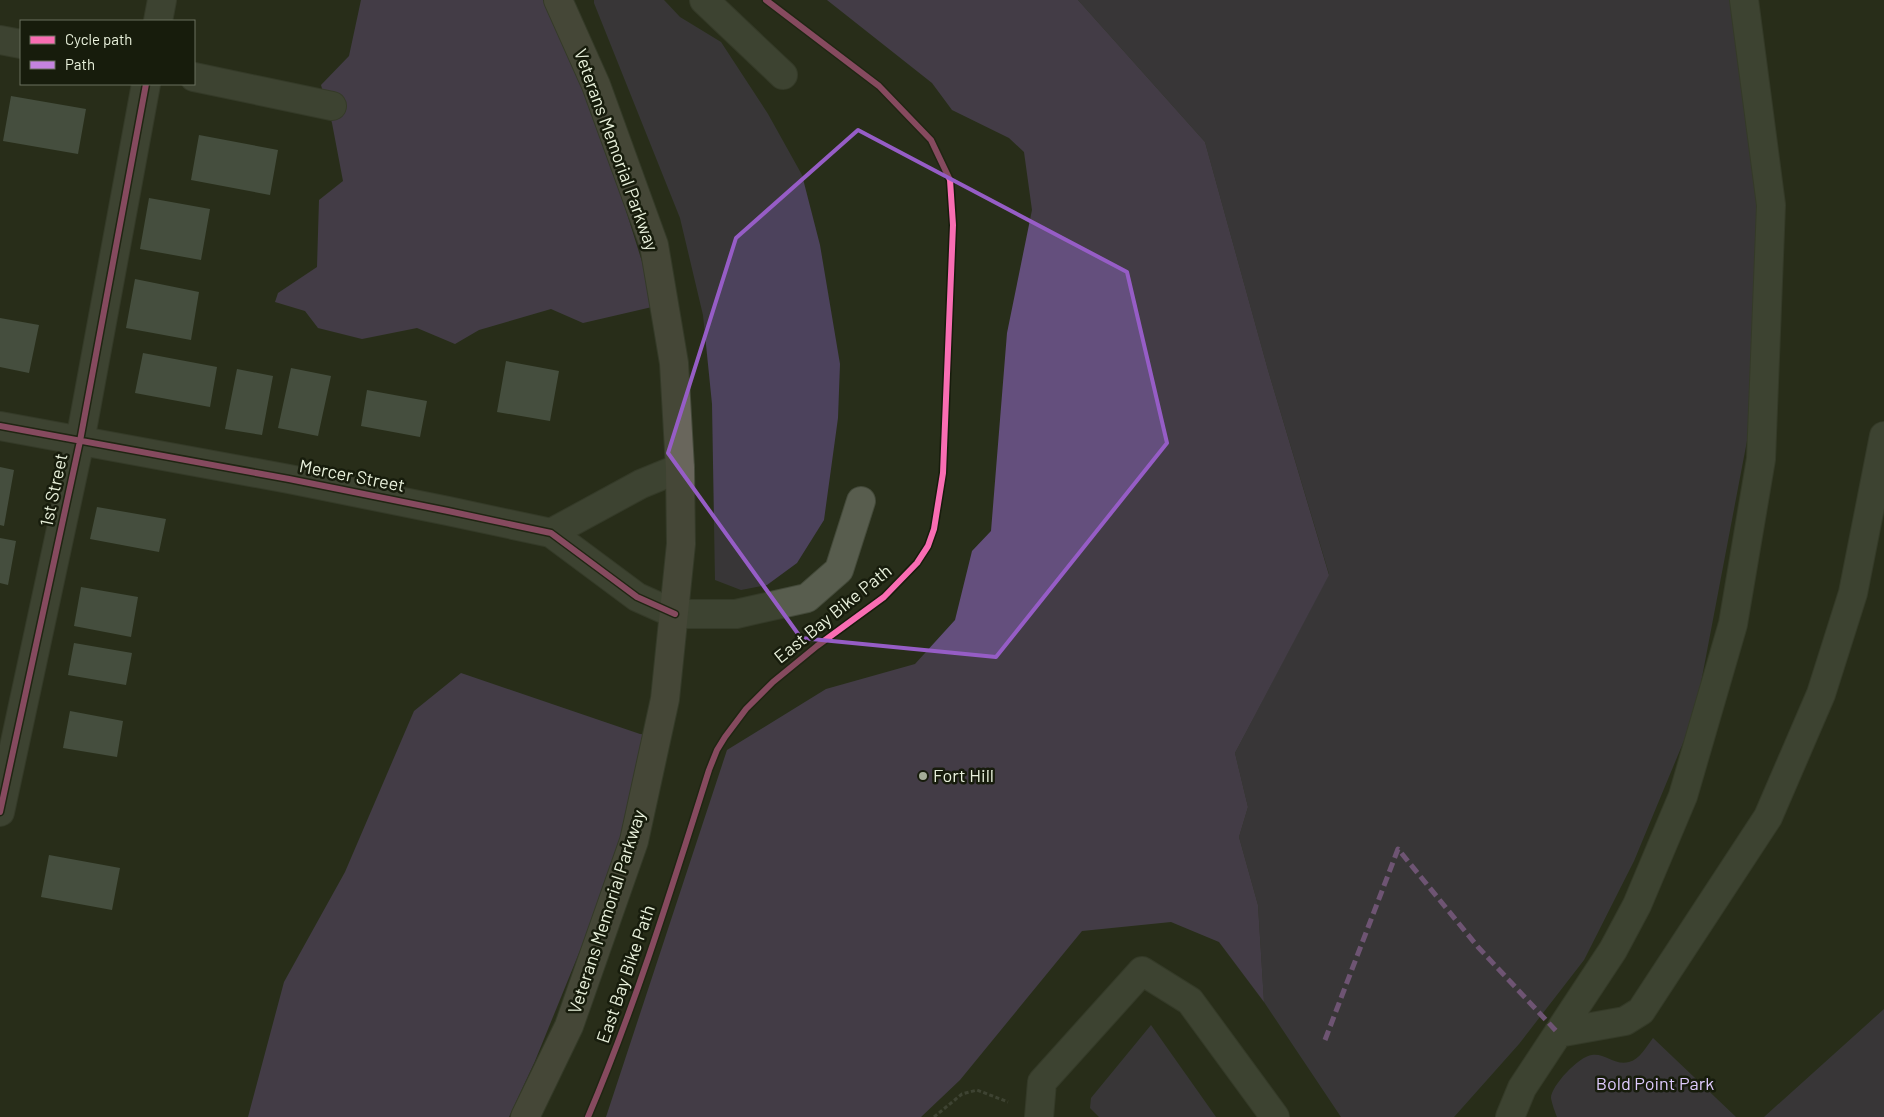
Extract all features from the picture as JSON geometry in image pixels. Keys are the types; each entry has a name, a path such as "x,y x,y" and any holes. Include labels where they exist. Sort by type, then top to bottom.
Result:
{"main road":[{"name":"Veterans Memorial Parkway","path":"525,1117 569,1026 634,841 665,700 681,544 680,468 674,362 654,245 596,85 558,0"}],"street":[{"path":"158,20 162,0"},
{"path":"704,0 783,76"},
{"path":"1510,1117 1522,1088 1613,950 1637,905 1683,796 1733,624 1761,458 1771,205 1744,0"},
{"path":"0,40 20,44"},
{"path":"195,77 332,106"},
{"name":"1st Street","path":"0,807 80,441 146,85"},
{"name":"Mercer Street","path":"0,426 289,479 551,533 637,597 675,614"},
{"path":"1558,1033 1625,1021 1641,1011 1768,817 1821,694 1854,593 1884,436"},
{"path":"551,533 641,484 680,468"},
{"path":"675,614 736,614 807,598 839,570 861,501"},
{"path":"1039,1116 1042,1082 1142,971 1190,1001 1275,1117"}],"path":[{"path":"934,1117 962,1094 977,1090 1039,1116"}],"highlighted area":[{"path":"858,130 1127,272 1167,443 996,657 801,638 668,453 736,238"}],"green space":[{"path":"594,0 664,0 680,17 721,42 768,114 802,175 820,245 840,364 838,418 824,520 797,563 767,585 741,590 715,580 712,404 703,315 680,218"},
{"path":"1078,0 1733,0 1757,208 1750,425 1695,714 1634,861 1584,960 1519,1044 1454,1117 1341,1117 1264,1002 1258,905 1239,837 1248,807 1235,753 1329,574 1268,370 1205,142"},
{"path":"1884,1009 1884,1117 1764,1117"},
{"path":"1151,1025 1216,1117 1099,1117 1090,1108 1091,1098"},
{"name":"Bold Point Park","path":"1653,1038 1736,1117 1557,1117 1551,1098 1552,1093 1561,1079 1580,1060 1597,1055 1624,1063 1633,1061"}],"shaded area":[{"path":"361,0 554,0 584,76 653,297 652,307 583,323 551,309 479,330 455,344 417,328 362,339 318,328 305,311 275,302 278,293 317,267 319,200 343,181 332,123 321,85 349,56"},
{"path":"827,0 1078,0 1205,142 1268,370 1329,575 1235,753 1248,807 1239,837 1258,905 1264,1002 1219,942 1171,922 1082,931 960,1080 921,1117 606,1117 727,750 826,689 915,664 955,620 972,551 991,531 1007,333 1032,210 1024,152 1009,138 952,110 932,83"},
{"path":"461,673 640,734 649,735 638,808 535,1061 509,1117 248,1117 284,982 345,872 414,711"}],"building":[{"path":"11,96 86,109 78,154 3,141"},
{"path":"199,135 278,150 270,195 191,180"},
{"path":"149,198 210,209 201,260 140,249"},
{"path":"135,279 199,292 191,340 126,328"},
{"path":"0,318 39,325 29,373 0,367"},
{"path":"143,353 217,367 210,407 135,393"},
{"path":"506,361 559,371 550,421 497,412"},
{"path":"291,368 331,376 318,436 278,428"},
{"path":"237,369 273,376 262,435 225,429"},
{"path":"367,390 427,401 420,437 361,426"},
{"path":"0,467 14,470 4,526 0,525"},
{"path":"97,507 166,519 159,552 90,539"},
{"path":"0,538 16,541 8,585 0,583"},
{"path":"81,587 138,597 131,637 74,626"},
{"path":"74,643 132,653 126,685 68,675"},
{"path":"70,711 123,721 117,757 63,748"},
{"path":"49,855 120,868 112,910 41,897"}],"marked path":[{"path":"1325,1040 1398,849 1478,947 1558,1033"}],"cycle path":[{"name":"East Bay Bike Path","path":"588,1117 638,988 717,750 746,709 773,682 817,646 884,597 917,563 928,546 934,529 943,473 953,225 950,180 931,140 879,86 766,0"},
{"path":"0,812 80,441 146,85"},
{"path":"0,426 289,479 551,533 637,597 675,614"}],"place":[{"name":"Fort Hill","path":"923,776"}]}
